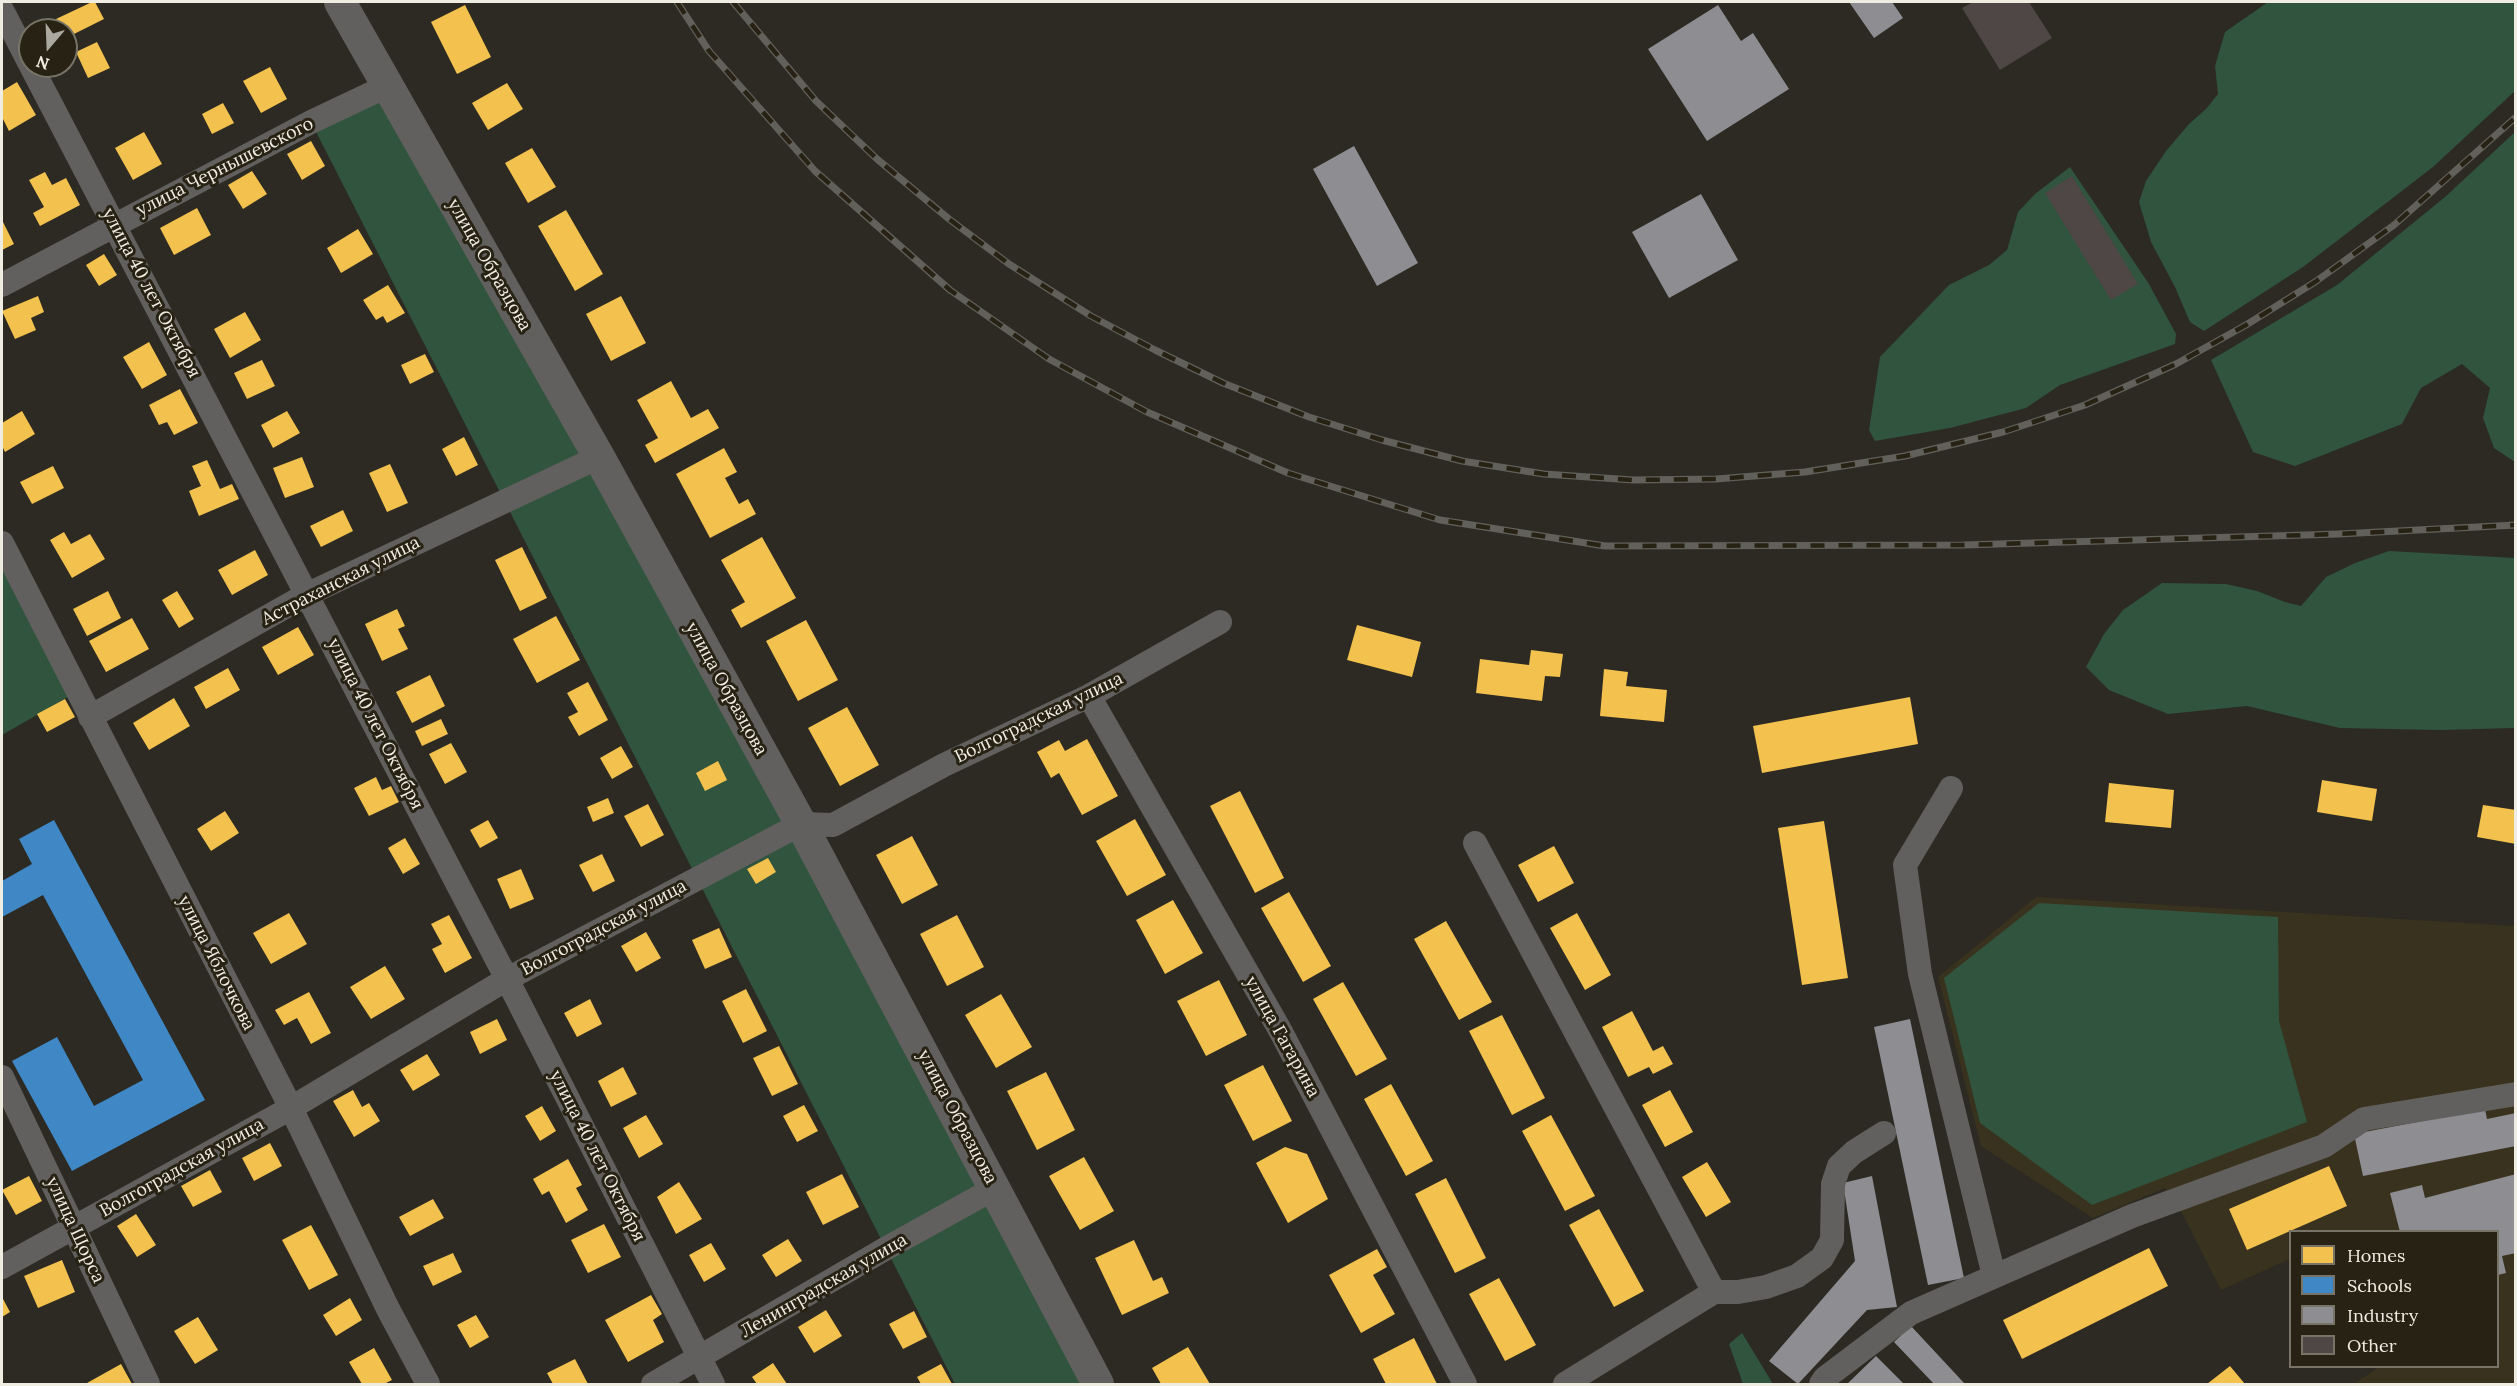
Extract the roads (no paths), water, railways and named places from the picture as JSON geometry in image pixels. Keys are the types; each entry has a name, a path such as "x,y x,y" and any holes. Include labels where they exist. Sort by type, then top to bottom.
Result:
{"street":[{"name":"улица Образцова","path":"340,2 599,457 801,824 1098,1384"},
{"name":"улица 40 лет Октября","path":"2,10 18,40"},
{"name":"улица 40 лет Октября","path":"38,78 507,979 712,1384"},
{"name":"улица Чернышевского","path":"2,285 311,122 387,86"},
{"name":"Астраханская улица","path":"90,717 308,594 599,457"},
{"name":"улица Яблочкова","path":"2,543 291,1108 388,1309 428,1384"},
{"name":"Волгоградская улица","path":"2,1267 291,1108 507,979 801,824 833,825 944,765 1089,696 1220,622"},
{"name":"улица Гагарина","path":"1089,696 1280,1030 1465,1384"},
{"path":"1951,788 1905,865 1920,974 1994,1276"},
{"path":"1475,843 1714,1292"},
{"name":"улица Щорса","path":"2,1077 148,1384"},
{"path":"1821,1384 1842,1364 1911,1313 2132,1216 2324,1146 2364,1119 2516,1094"},
{"path":"1565,1384 1714,1292 1738,1292 1766,1287 1797,1276 1822,1258 1832,1240 1833,1184 1839,1166 1854,1152 1884,1133"},
{"name":"Ленинградская улица","path":"653,1384 995,1188"}],"railway":[{"path":"677,2 709,51 815,171 950,290 1049,359 1147,412 1288,473 1440,520 1605,546 1964,545 2339,534 2516,525"},
{"path":"733,2 816,101 877,159 949,219 1009,264 1091,316 1155,350 1223,383 1309,417 1382,440 1462,461 1544,474 1633,480 1716,479 1805,472 1905,456 2003,432 2085,405 2176,364 2246,325 2315,282 2394,225 2516,117"}]}
